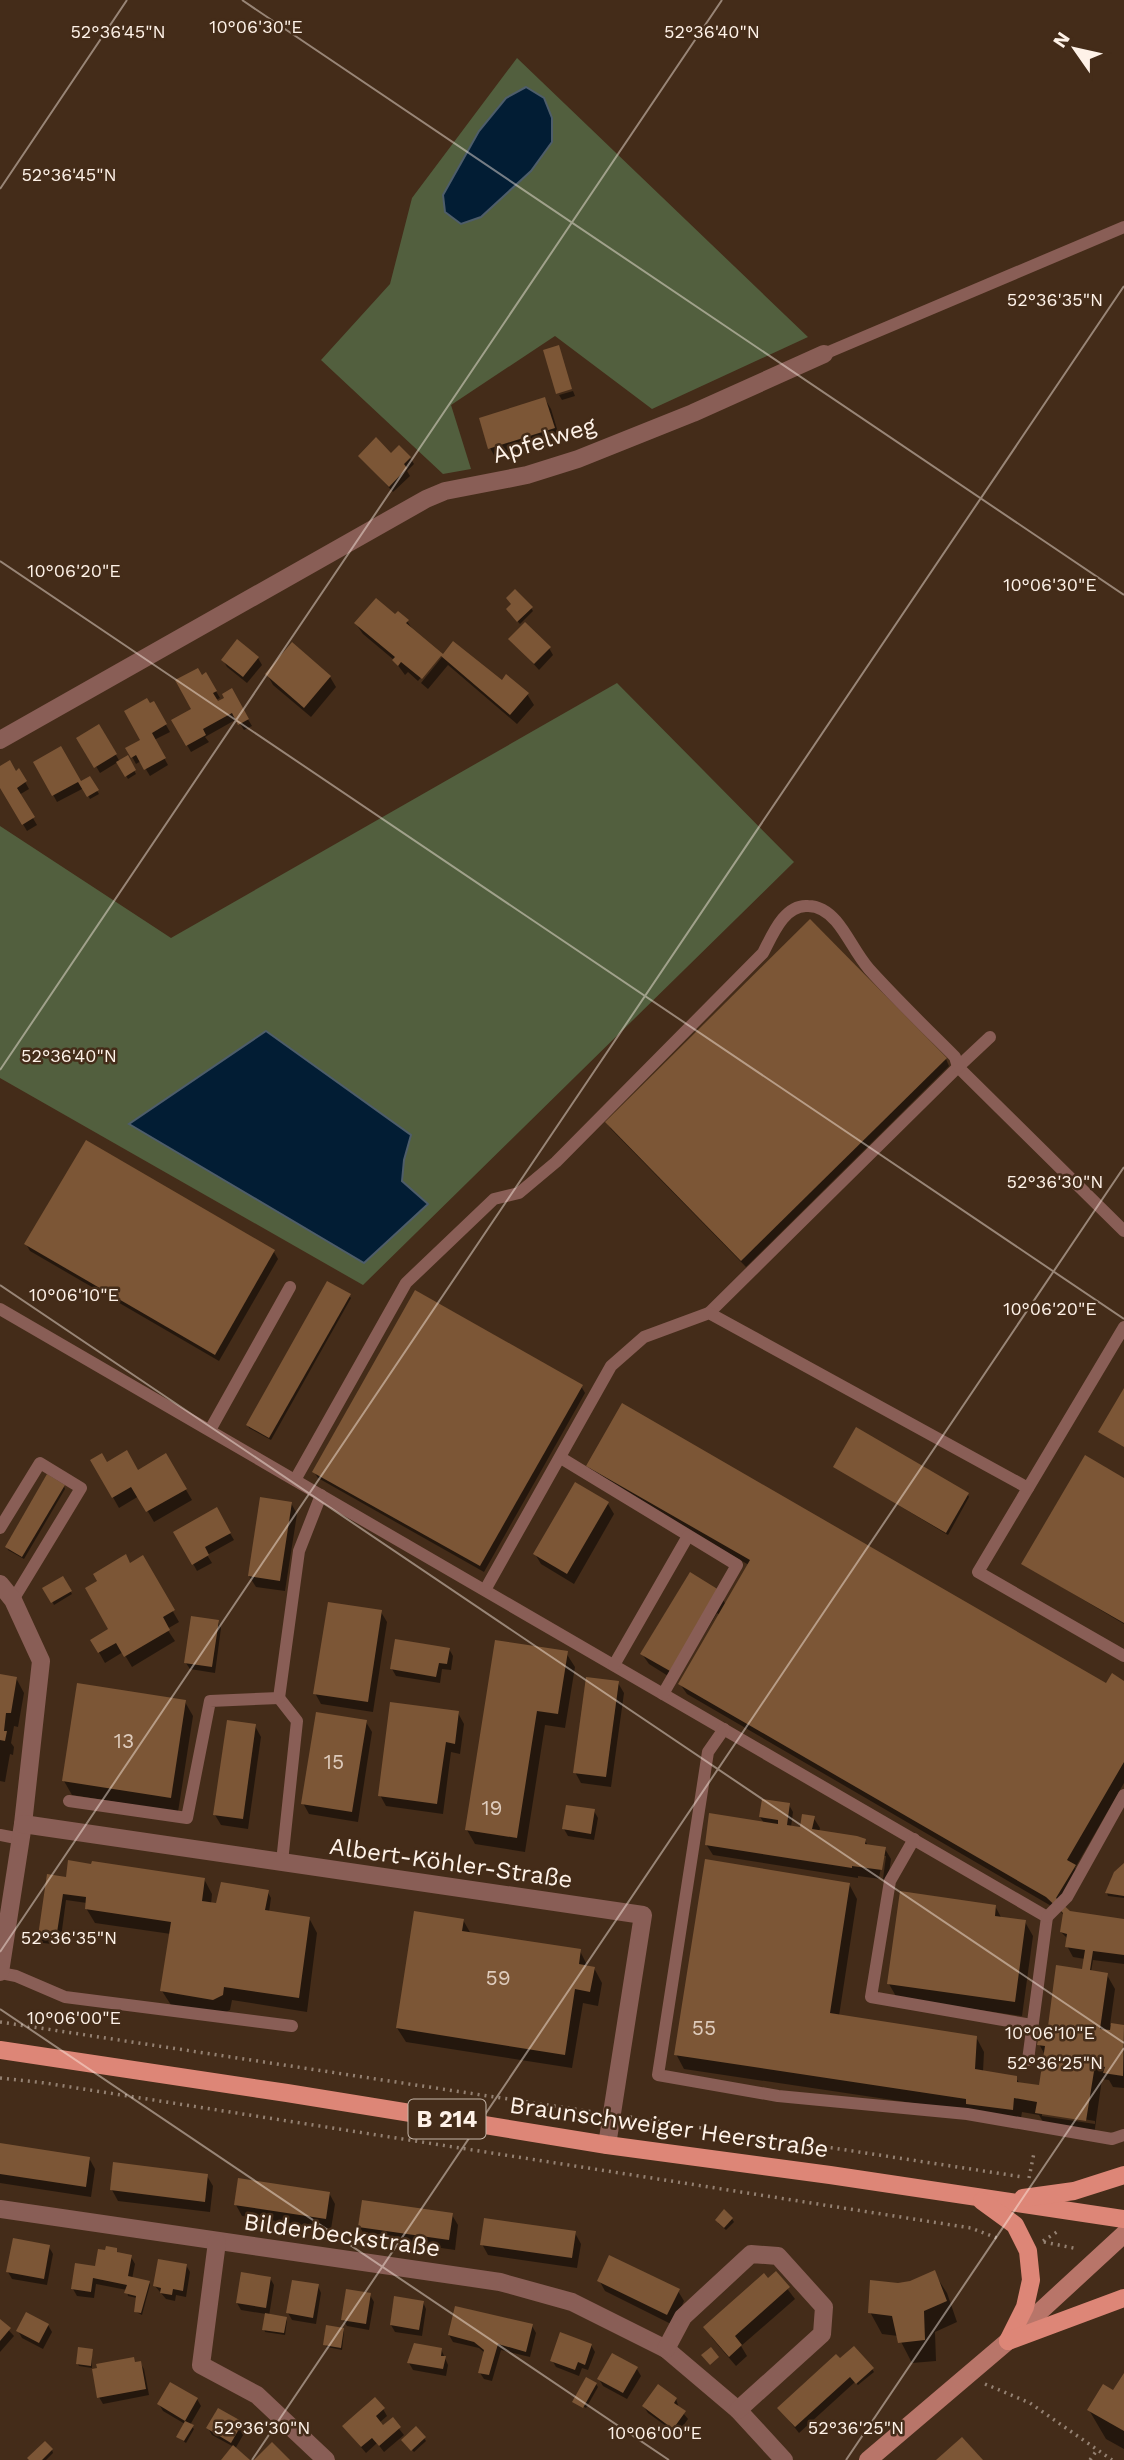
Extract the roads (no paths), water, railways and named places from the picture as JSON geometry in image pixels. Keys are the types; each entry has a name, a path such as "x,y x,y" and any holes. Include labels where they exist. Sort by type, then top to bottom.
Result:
{"main road":[{"name":"Braunschweiger Heerstraße","path":"0,2050 607,2145 1124,2219"},
{"path":"978,2198 1033,2198 1074,2191 1124,2175"},
{"path":"978,2198 1015,2225 1028,2250 1031,2280 1028,2294 1025,2307 1008,2341"},
{"path":"869,2460 1008,2341 1124,2234"},
{"path":"1008,2341 1124,2298"}],"street":[{"name":"Apfelweg","path":"0,740 426,499 445,491 527,475 578,459 693,413 824,354"},
{"path":"0,1584 13,1600 41,1661 22,1831 0,1973"},
{"name":"Albert-Köhler-Straße","path":"22,1831 282,1862 643,1915 607,2145"},
{"name":"Bilderbeckstraße","path":"0,2209 500,2282 572,2302 666,2349 738,2410 784,2460"},
{"path":"217,2242 201,2365 257,2395 326,2460"},
{"path":"666,2349 683,2317 751,2254 778,2256 824,2307 822,2334 738,2410"}],"lane":[{"name":"Apfelweg","path":"824,354 1124,227"},
{"path":"295,1480 406,1283 494,1199 519,1192 556,1162 763,953 779,923 792,910 807,905 823,910 836,921 868,968 955,1058 958,1067 1124,1231"},
{"path":"485,1590 611,1366 644,1337 709,1313 989,1037"},
{"path":"210,1430 290,1287"},
{"path":"0,1309 1048,1917"},
{"path":"709,1313 1028,1488"},
{"path":"1124,1327 978,1572 1124,1656"},
{"path":"561,1458 737,1565 663,1694"},
{"path":"0,1528 40,1463 81,1488 13,1600"},
{"path":"282,1862 298,1721 279,1698 299,1551 321,1495"},
{"path":"614,1665 688,1536"},
{"path":"69,1801 187,1818 210,1701 279,1698"},
{"path":"724,1729 708,1752 659,2075 778,2096 967,2114 1112,2139 1124,2135"},
{"path":"1028,2060 1048,1917 1067,1897 1124,1795"},
{"path":"0,1835 22,1831"},
{"path":"914,1839 890,1881 871,1997 1032,2025"},
{"path":"0,1973 16,1976 65,1997 292,2026"}],"water":[{"path":"526,87 544,98 552,118 552,142 531,171 481,217 461,224 445,212 443,195 479,131 506,98"},
{"path":"266,1031 411,1135 402,1181 428,1204 364,1263 129,1124"}]}
